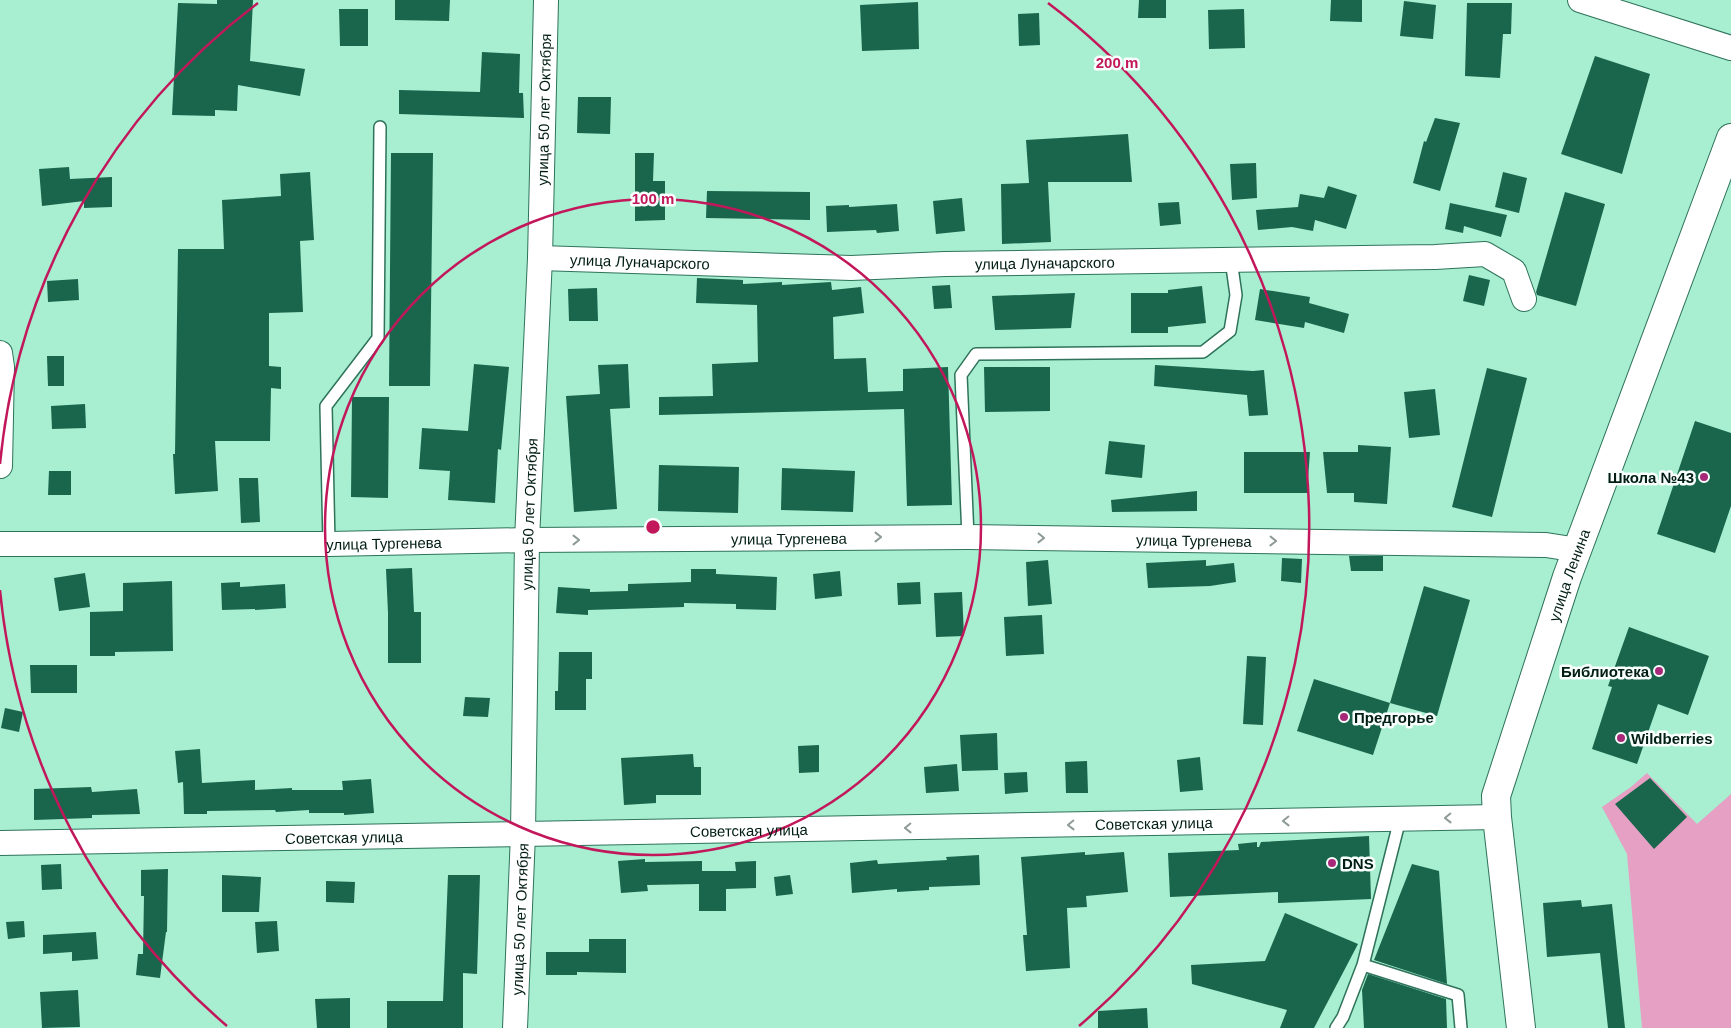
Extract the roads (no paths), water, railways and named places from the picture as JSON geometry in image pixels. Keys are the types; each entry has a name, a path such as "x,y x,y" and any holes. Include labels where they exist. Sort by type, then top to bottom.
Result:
{"street":[{"name":"улица 50 лет Октября","path":"515,1028 523,834 527,540 540,258 546,0"},
{"path":"1580,0 1731,48"},
{"name":"улица Ленина","path":"1521,1028 1496,796 1578,550 1731,138"},
{"name":"улица Луначарского","path":"540,258 851,268 945,264 1435,257 1485,254 1514,271 1524,299"},
{"path":"0,353 2,367 0,466"},
{"name":"улица Тургенева","path":"0,544 329,544 527,540 968,537 1546,545 1578,550"},
{"name":"Советская улица","path":"0,842 1497,817"}],"lane":[{"path":"329,544 326,406 378,338 380,127"},
{"path":"968,537 961,375 976,354 1203,352 1230,331 1236,295 1231,260"},
{"path":"1336,1028 1343,1017 1363,965 1400,819"},
{"path":"1363,965 1458,995 1461,1028"}],"place":[{"name":"Школа №43","path":"1704,477"},
{"name":"Библиотека","path":"1659,671"},
{"name":"Предгорье","path":"1344,717"},
{"name":"Wildberries","path":"1621,738"},
{"name":"DNS","path":"1332,863"}]}
